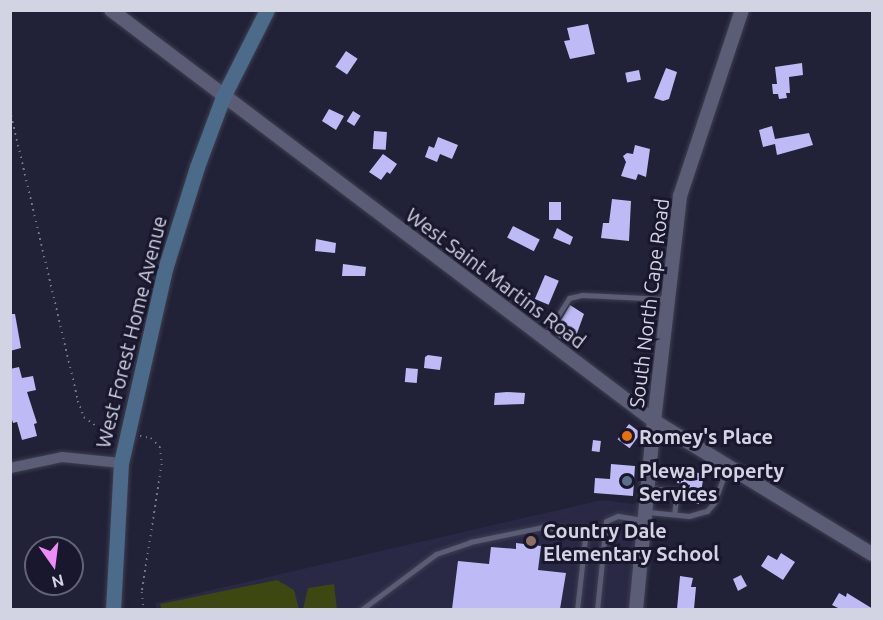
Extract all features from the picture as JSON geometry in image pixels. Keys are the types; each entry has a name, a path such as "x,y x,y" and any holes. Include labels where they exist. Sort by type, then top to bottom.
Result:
{"main road":[{"name":"West Forest Home Avenue","path":"113,609 121,463 165,269 196,167 223,98 267,10"}],"street":[{"name":"West Saint Martins Road","path":"111,10 223,98 654,421 873,554"},
{"name":"South North Cape Road","path":"636,609 654,421 680,196 742,10"},
{"path":"651,461 664,442 671,439 699,449"},
{"path":"10,468 62,457 121,463"}],"lane":[{"path":"544,338 569,298 582,295 668,299"},
{"path":"597,609 606,520 618,516 674,514 689,516 707,511 714,503 727,467"},
{"path":"648,488 677,491 674,514"},
{"path":"361,609 436,554 525,529 569,527 604,532"},
{"path":"577,609 586,530"}],"path":[{"path":"10,110 78,401 84,417 100,429 151,438 160,447 162,464 142,592 144,609"}],"shaded area":[{"name":"Country Dale Elementary School","path":"602,500 641,505 630,609 157,610 155,603"}],"green space":[{"path":"277,580 294,590 299,609 162,610 160,604"},
{"path":"334,584 337,609 303,609 308,588"}],"building":[{"path":"588,24 595,54 570,59 564,41 570,40 567,28"},
{"path":"346,51 358,59 347,75 335,67"},
{"path":"802,63 803,75 789,77 790,93 786,93 787,98 779,99 778,94 773,94 772,84 777,84 775,67"},
{"path":"666,68 677,72 669,99 663,101 654,98"},
{"path":"639,70 641,80 627,82 625,73"},
{"path":"329,109 344,116 336,130 322,121"},
{"path":"353,111 361,116 354,126 347,121"},
{"path":"772,126 775,139 809,133 813,145 777,155 775,144 763,147 759,130"},
{"path":"374,131 387,132 386,150 373,149"},
{"path":"438,137 458,145 452,159 440,154 437,162 425,157 429,146 434,148"},
{"path":"635,145 650,149 646,177 638,174 636,180 621,176 626,162 623,156 627,153 633,154"},
{"path":"383,154 397,164 390,174 387,172 381,180 369,172"},
{"path":"612,199 631,201 629,241 601,238 603,223 609,223"},
{"path":"549,202 561,202 561,220 549,220"},
{"path":"513,226 540,240 534,251 507,238"},
{"path":"557,228 573,237 570,245 553,238"},
{"path":"316,239 336,243 335,253 315,251"},
{"path":"343,264 366,267 365,276 342,276"},
{"path":"545,275 559,281 549,305 535,299"},
{"path":"570,305 584,314 576,336 570,334 567,342 555,335"},
{"path":"10,314 15,314 21,348 10,351"},
{"path":"428,355 442,357 440,370 424,368 425,357"},
{"path":"19,367 22,378 33,376 36,390 27,392 37,423 34,424 37,436 22,440 17,422 13,423 10,413 10,369"},
{"path":"406,368 418,369 417,383 405,382"},
{"path":"495,393 525,393 524,404 494,405"},
{"path":"629,424 641,433 630,448 618,439"},
{"path":"593,440 601,441 600,452 592,451"},
{"path":"611,464 635,466 633,496 594,493 595,478 610,479"},
{"path":"680,471 704,474 699,504 687,501 690,485 677,483"},
{"path":"516,543 541,546 538,570 566,573 560,609 452,609 458,561 489,564 491,547 516,549"},
{"path":"781,553 795,562 783,580 761,566 768,555 777,560"},
{"path":"741,575 747,586 738,591 733,579"},
{"path":"680,576 693,578 691,587 696,587 694,609 677,609"},
{"path":"839,593 846,597 847,593 873,609 840,609 832,605"}],"place":[{"name":"Romey's Place","path":"627,436"},
{"name":"Plewa Property Services","path":"627,481"},
{"name":"Country Dale Elementary School","path":"531,541"}]}
